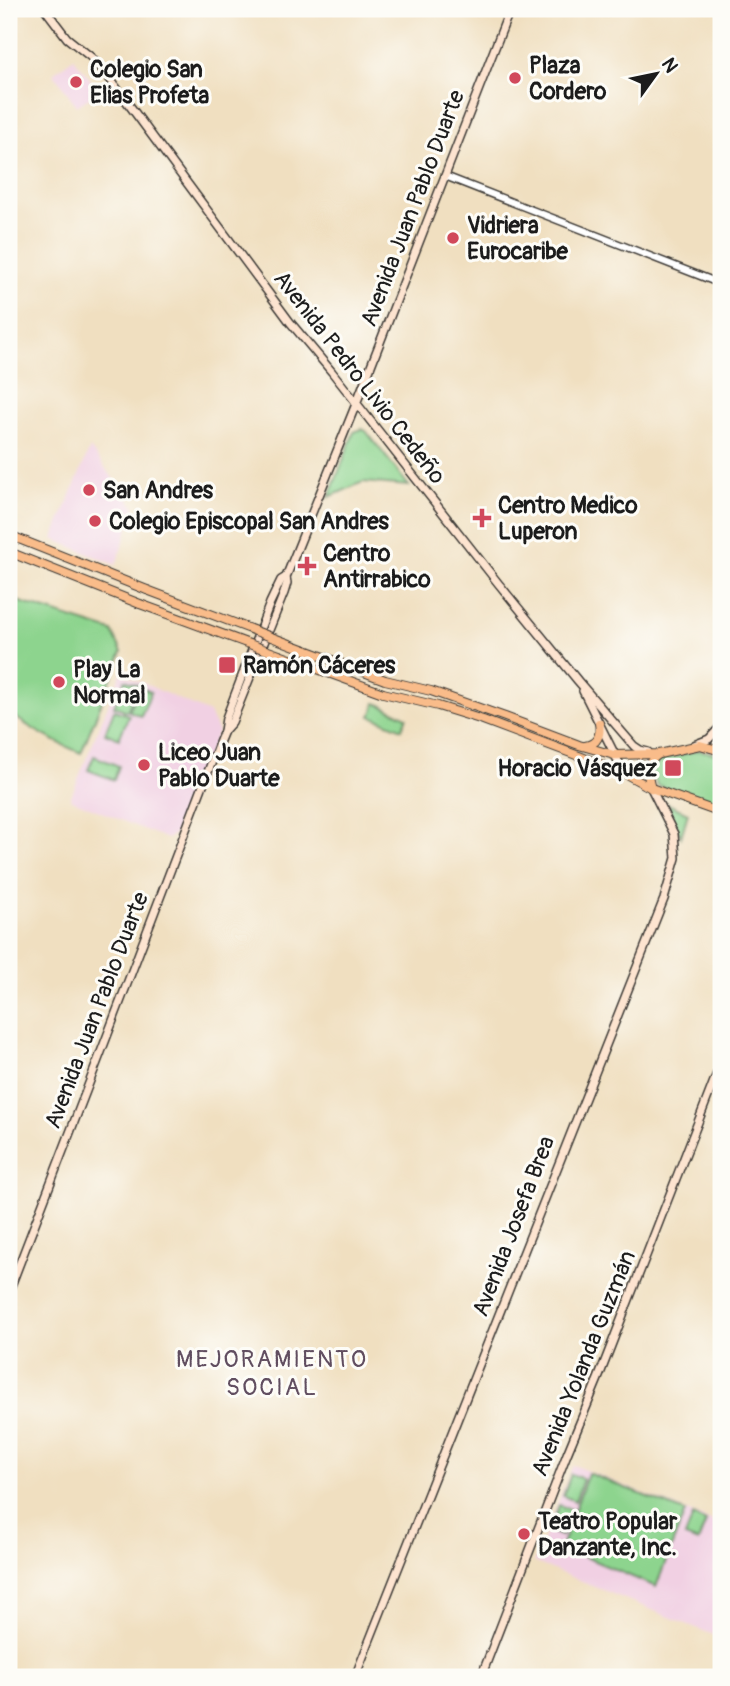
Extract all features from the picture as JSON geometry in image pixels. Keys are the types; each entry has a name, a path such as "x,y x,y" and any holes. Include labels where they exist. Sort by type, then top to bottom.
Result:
{"main road":[{"name":"Avenida Pedro Livio Cedeño","path":"45,9 67,38 92,58 110,79 290,322 578,681 634,746 659,754"},
{"name":"Avenida Juan Pablo Duarte","path":"9,1291 219,743 232,722 279,606 286,577 510,9"},
{"path":"9,535 385,680 432,691 579,745 614,755 659,754 700,744 721,751"},
{"path":"9,552 140,604 383,693 483,720 624,773 651,788 721,813"},
{"path":"9,564 21,557"},
{"path":"578,681 624,773"},
{"path":"579,745 589,746 598,738 599,723"},
{"path":"690,747 709,739 721,726"},
{"path":"651,788 647,772 651,760 659,754"},
{"name":"Avenida Josefa Brea","path":"355,1677 664,899 676,858 674,834 651,788"},
{"name":"Avenida Yolanda Guzmán","path":"481,1677 721,1063"}],"street":[{"path":"445,176 721,284"}],"shaded area":[{"name":"Colegio San Elias Profeta","path":"74,58 99,91 77,106 53,73"},
{"name":"Colegio Episcopal San Andres","path":"90,448 135,507 116,565 53,539"},
{"name":"Liceo Juan Pablo Duarte","path":"121,673 209,713 218,732 176,833 167,839 70,799"},
{"path":"573,1465 721,1525 721,1638 534,1562"}],"green space":[{"path":"362,429 409,486 363,482 329,497 354,432"},
{"name":"Play La Normal","path":"14,600 112,631 122,652 81,753 43,735 9,712 9,604"},
{"path":"125,680 138,685 127,711 114,706"},
{"path":"139,687 151,692 141,716 129,711"},
{"path":"376,703 407,717 402,729 371,716"},
{"path":"114,710 129,715 119,739 105,733"},
{"path":"699,750 721,757 721,807 657,785 652,773 658,761"},
{"path":"94,756 119,766 114,780 88,770"},
{"path":"668,804 688,813 681,837 670,814"},
{"path":"588,1473 685,1512 656,1587 561,1547"},
{"path":"571,1474 583,1479 575,1501 563,1496"},
{"path":"559,1505 572,1510 561,1536 549,1531"},
{"path":"693,1516 706,1522 698,1542 685,1537"}],"place":[{"name":"Plaza Cordero","path":"515,78"},
{"name":"Colegio San Elias Profeta","path":"76,82"},
{"name":"Vidriera Eurocaribe","path":"453,238"},
{"name":"San Andres","path":"89,490"},
{"name":"Centro Medico Luperon","path":"482,518"},
{"name":"Colegio Episcopal San Andres","path":"95,521"},
{"name":"Centro Antirrabico","path":"307,566"},
{"name":"Ramón Cáceres","path":"227,665"},
{"name":"Play La Normal","path":"59,682"},
{"name":"Liceo Juan Pablo Duarte","path":"144,765"},
{"name":"Horacio Vásquez","path":"673,768"},
{"name":"Teatro Popular Danzante, Inc.","path":"524,1534"}],"district":[{"name":"MEJORAMIENTO SOCIAL","path":"272,1373"}]}
